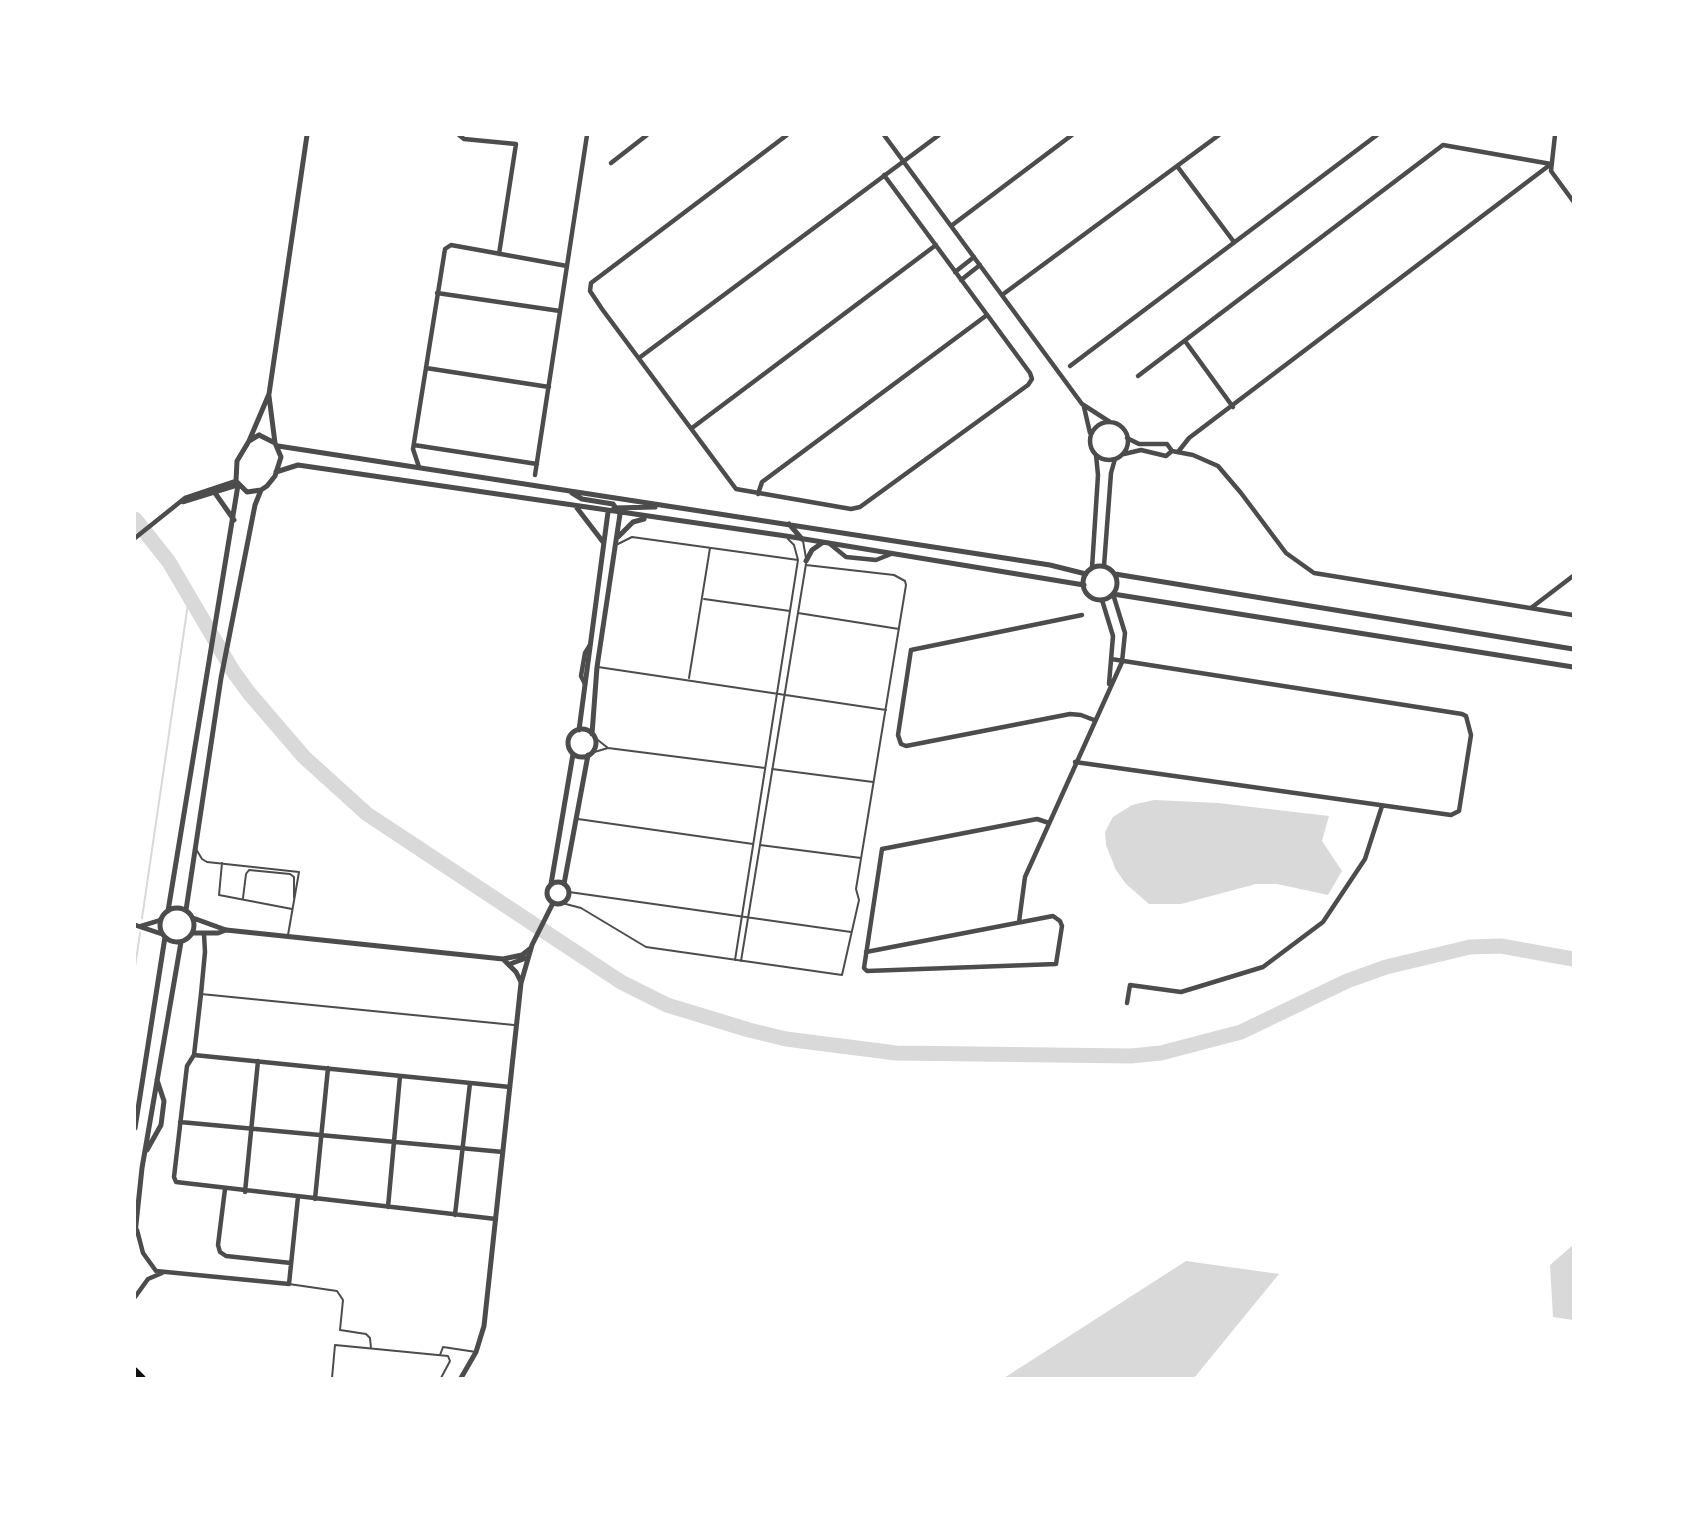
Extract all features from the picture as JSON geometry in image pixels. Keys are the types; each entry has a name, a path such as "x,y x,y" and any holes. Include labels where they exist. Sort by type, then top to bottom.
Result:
{"highway":[{"path":"135,1371 142,1378"}],"street":[{"path":"138,926 161,920 168,911 215,614 234,520 237,461 249,441 268,394 307,135"},
{"path":"459,135 464,139 516,144 499,254"},
{"path":"535,476 586,135"},
{"path":"611,163 647,135"},
{"path":"787,135 591,283 590,291 597,303 692,428 731,485 741,491 851,509 860,507 1028,385 1032,379 1030,373 884,175"},
{"path":"884,135 1084,407 1122,427 1127,438 1127,447 1122,455"},
{"path":"639,358 939,135"},
{"path":"951,226 1072,135"},
{"path":"1002,295 1219,135"},
{"path":"1070,366 1377,135"},
{"path":"1556,135 1551,164 1554,177 1573,201"},
{"path":"1138,376 1443,146 1551,164"},
{"path":"1095,455 1105,460 1115,459 1135,450 1166,456 1175,451 1189,438 1233,407 1551,164"},
{"path":"1177,166 1234,242"},
{"path":"692,428 936,245"},
{"path":"419,467 413,455 414,445 445,249 448,246 567,266"},
{"path":"955,272 974,257"},
{"path":"961,280 980,265"},
{"path":"437,293 560,311"},
{"path":"758,494 762,482 987,315"},
{"path":"1185,341 1233,407"},
{"path":"426,368 549,387"},
{"path":"186,910 221,678 255,505 261,490 272,481 281,457 268,394"},
{"path":"1084,407 1098,475 1095,553 1092,568 1086,574 1084,585 1088,595 1102,600 1113,594 1118,585 1115,574"},
{"path":"1090,438 1095,428 1110,422"},
{"path":"249,441 259,435 277,444 1050,565 1086,574"},
{"path":"1127,438 1146,444 1167,444 1175,451 1193,455 1218,466 1286,553 1310,571 1573,615"},
{"path":"1146,444 1146,452"},
{"path":"414,445 537,464"},
{"path":"1104,566 1111,474 1115,459"},
{"path":"276,472 298,465 651,519 786,536 1084,585"},
{"path":"522,483 535,476"},
{"path":"535,476 545,487"},
{"path":"237,483 247,492 261,490"},
{"path":"180,502 215,493 237,483"},
{"path":"135,538 155,520 189,496 237,483"},
{"path":"554,903 562,903 568,892 564,884 589,754 595,747 593,736 597,667 620,514 617,507 608,502 582,499 568,490"},
{"path":"215,493 234,520"},
{"path":"608,512 617,507 663,505"},
{"path":"576,507 603,542"},
{"path":"589,754 580,757 573,754 568,747 569,738 579,730 608,512"},
{"path":"617,538 629,525 641,519 651,519"},
{"path":"789,524 802,539"},
{"path":"806,563 812,550 823,542"},
{"path":"830,543 846,557 876,560 891,554"},
{"path":"1092,568 1104,566 1115,574 1573,649"},
{"path":"1531,608 1573,576"},
{"path":"1019,922 1025,877 1122,662 1125,633 1113,594"},
{"path":"1113,594 1573,667"},
{"path":"1102,600 1113,636 1109,687"},
{"path":"1082,615 914,648 909,654 898,735 902,744 906,746 1070,714 1094,720"},
{"path":"1075,762 1383,806 1455,814 1459,811 1471,735 1466,716 1462,714 1111,659"},
{"path":"579,730 593,736"},
{"path":"554,903 547,892 551,884 573,754"},
{"path":"1127,1003 1130,985 1181,992 1263,967 1323,922 1365,859 1383,806"},
{"path":"866,952 1053,916 1060,921 1056,964 867,971 864,968 866,952 882,849 1037,819 1049,823"},
{"path":"551,884 564,884"},
{"path":"461,1378 476,1352 484,1326 521,983 531,947 554,903"},
{"path":"168,911 177,908 186,910 193,918 226,930 503,959 522,955 531,947"},
{"path":"192,933 193,918"},
{"path":"135,1128 163,935 161,920"},
{"path":"138,926 163,935 172,942 181,942 192,933 204,934 226,930"},
{"path":"204,934 205,952 201,994 194,1055 187,1066 174,1177 176,1182 245,1192 496,1219"},
{"path":"135,1233 157,1078 181,942"},
{"path":"510,964 527,957"},
{"path":"503,959 510,964 521,983"},
{"path":"194,1055 510,1087"},
{"path":"245,1192 258,1061"},
{"path":"315,1199 328,1068"},
{"path":"388,1207 400,1076"},
{"path":"145,1154 161,1125 164,1101 157,1078"},
{"path":"455,1215 470,1083"},
{"path":"180,1122 503,1152"},
{"path":"225,1189 218,1245 222,1255 291,1263"},
{"path":"135,1297 148,1279 162,1273 289,1284 298,1197"},
{"path":"136,1226 146,1261 162,1273"}],"lane":[{"path":"629,525 632,537"},
{"path":"735,960 798,560 794,545 786,536"},
{"path":"616,551 617,544 632,537 798,560"},
{"path":"741,961 806,563 802,539"},
{"path":"689,680 710,548"},
{"path":"562,903 581,908 646,946 842,975 859,900 856,889 900,629 905,581 894,575 806,563"},
{"path":"703,599 790,611"},
{"path":"798,613 900,629"},
{"path":"597,667 886,710"},
{"path":"593,736 608,748"},
{"path":"589,754 608,748 765,768"},
{"path":"772,769 873,782"},
{"path":"577,819 753,844"},
{"path":"760,845 861,858"},
{"path":"195,846 202,859 299,872 288,936"},
{"path":"222,863 219,896 243,898 292,909"},
{"path":"243,898 246,874 249,870 286,873 294,877 294,903"},
{"path":"568,892 851,932"},
{"path":"201,994 516,1025"},
{"path":"289,1284 337,1292 343,1300 340,1330 369,1336 371,1349"},
{"path":"332,1378 335,1345 450,1358 441,1378"},
{"path":"440,1356 443,1347 476,1352"}],"shaded area":[{"path":"1154,800 1218,803 1329,816 1322,841 1342,871 1328,895 1277,884 1256,884 1181,904 1149,904 1126,884 1116,870 1106,845 1105,832 1113,817 1132,805"},
{"path":"1573,1245 1573,1320 1553,1317 1550,1265"},
{"path":"1186,1261 1279,1274 1194,1378 1004,1378"}],"waterway":[{"path":"135,519 169,562 233,671 304,757 367,814 621,982 667,1005 786,1039 896,1053 1131,1056 1161,1053 1241,1032 1347,981 1386,967 1470,947 1501,946 1573,959"},
{"path":"142,918 189,597"},
{"path":"135,967 140,933"}]}
